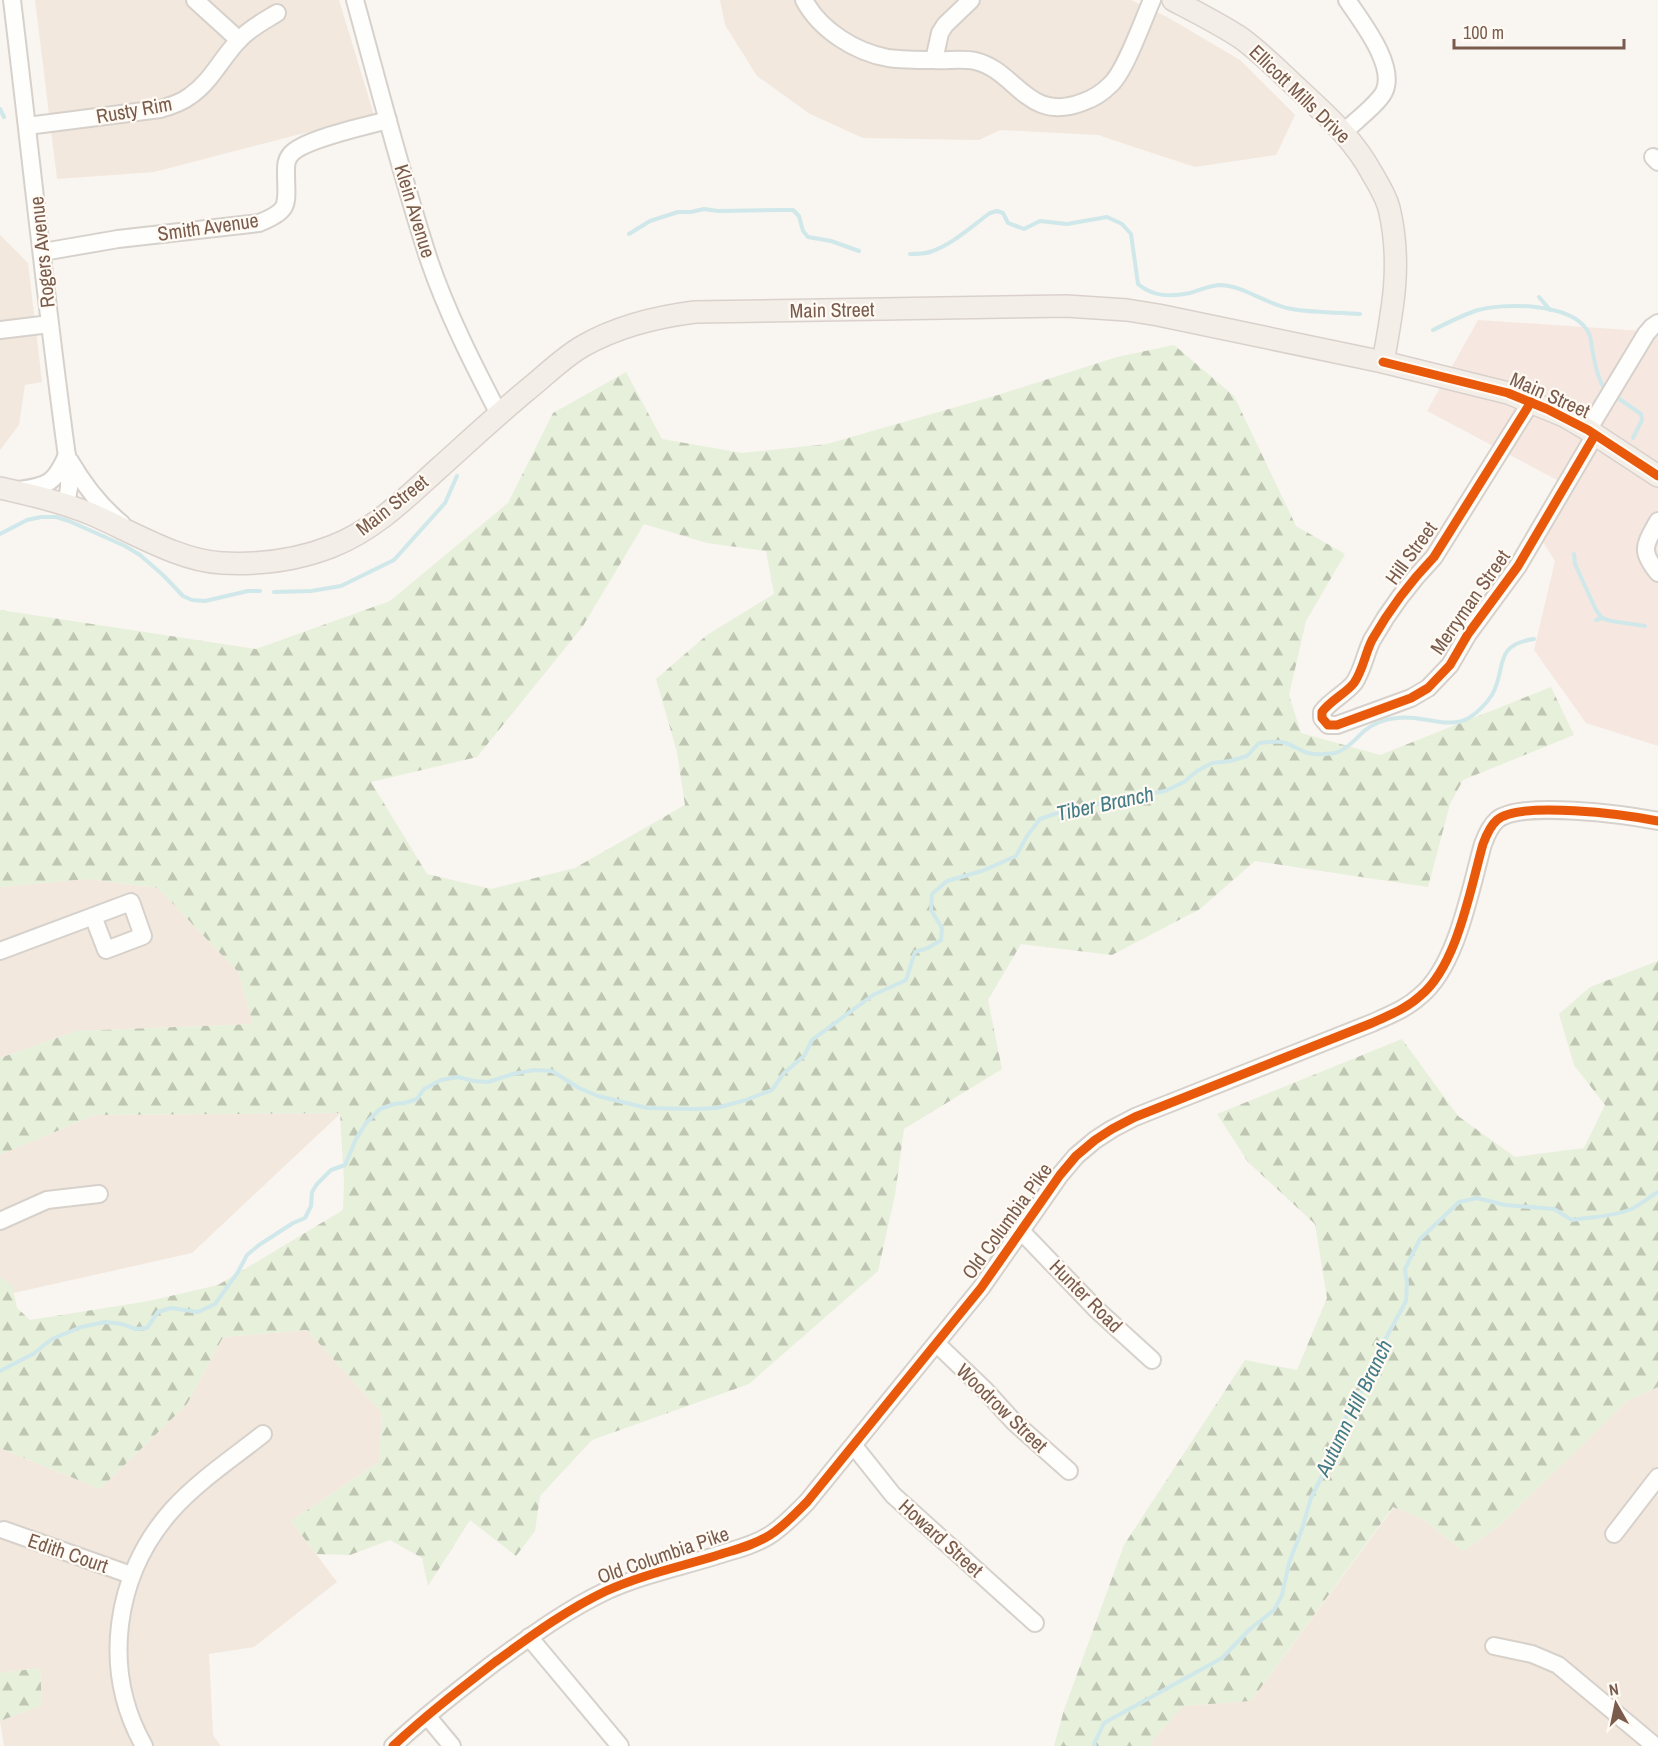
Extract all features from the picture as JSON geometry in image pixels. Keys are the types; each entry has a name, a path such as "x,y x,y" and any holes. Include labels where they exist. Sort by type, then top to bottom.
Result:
{"main road":[{"name":"Ellicott Mills Drive","path":"1173,0 1242,39 1344,132 1365,160 1388,206 1397,264 1395,294 1383,362"},
{"name":"Main Street","path":"6,490 66,504 199,560 219,563 273,561 309,554 333,546 375,522 399,505 499,414 561,362 591,342 636,322 666,315 695,312 1066,306 1158,315 1383,362 1508,393 1564,416 1658,476"}],"street":[{"name":"Rogers Avenue","path":"12,0 67,454 69,488 66,504"},
{"path":"195,0 239,40"},
{"name":"Klein Avenue","path":"355,0 430,261 464,346 499,414"},
{"path":"804,0 821,22 858,48 888,58 974,61 990,67 1037,103 1051,106 1081,103 1111,84 1119,73 1152,0"},
{"path":"934,60 940,33 945,25 971,0"},
{"path":"1344,132 1383,94 1387,75 1373,38 1347,0"},
{"name":"Rusty Rim","path":"27,126 160,109 177,104 191,96 203,84 250,30 278,13"},
{"name":"Smith Avenue","path":"42,252 118,239 259,223 280,213 286,205 286,162 298,148 388,120"},
{"name":"Merryman Street","path":"1323,722 1336,725 1411,698 1428,688 1450,665 1468,634 1518,566 1592,433 1613,390 1646,334 1658,323"},
{"path":"0,330 50,324"},
{"name":"Hill Street","path":"1323,722 1322,712 1353,685 1361,672 1364,657 1372,640 1414,579 1434,557 1531,402"},
{"path":"6,490 39,487 48,483 56,477 67,454"},
{"path":"67,454 81,480 110,514 145,539"},
{"path":"1658,521 1646,543 1646,552 1648,561 1658,573"},
{"name":"Old Columbia Pike","path":"393,1746 427,1716 529,1637 556,1619 606,1591 631,1581 747,1546 768,1536 785,1524 807,1502 937,1344 1022,1232 1060,1175 1076,1156 1095,1140 1142,1114 1372,1023 1406,1007 1422,995 1434,983 1455,944 1483,844 1496,821 1505,815 1544,811 1594,812 1658,821"},
{"path":"0,951 93,916"},
{"path":"0,1221 47,1200 99,1194"},
{"name":"Hunter Road","path":"1022,1232 1097,1310 1152,1360"},
{"name":"Woodrow Street","path":"937,1344 1014,1422 1069,1471"},
{"path":"144,1746 123,1689 119,1663 118,1635 121,1613 131,1575 156,1529 173,1509 194,1489 263,1434"},
{"name":"Howard Street","path":"854,1446 893,1495 1035,1623"},
{"path":"1614,1534 1658,1477"},
{"name":"Edith Court","path":"4,1530 131,1575"},
{"path":"529,1637 620,1746"},
{"path":"1494,1646 1532,1654 1558,1665 1654,1746 1658,1740"},
{"path":"427,1716 452,1746"}],"shaded area":[{"path":"35,0 339,0 374,115 154,172 57,179"},
{"path":"720,0 1131,0 1167,17 1240,60 1295,115 1276,155 1195,167 1098,135 1000,130 979,140 863,138 810,114 757,76 725,25"},
{"path":"0,235 28,263 42,382 25,385 19,425 0,450"},
{"path":"1478,320 1658,332 1658,746 1586,723 1534,650 1555,561 1543,542 1572,488 1427,411"},
{"path":"88,879 158,888 238,972 253,1024 76,1031 0,1058 0,887"},
{"path":"341,1113 192,1253 0,1296 0,1155 95,1115"},
{"path":"307,1330 382,1413 379,1462 291,1521 337,1582 254,1647 209,1654 213,1735 221,1746 4,1746 0,1721 42,1705 40,1668 0,1673 0,1448 100,1489 187,1404 223,1337"},
{"path":"1658,1387 1658,1746 1151,1746 1153,1740 1183,1706 1251,1701 1394,1507 1421,1518 1463,1551 1500,1525 1627,1401"}],"green space":[{"path":"1174,345 1234,396 1296,526 1345,554 1306,621 1289,695 1301,733 1380,755 1551,687 1574,735 1463,780 1450,804 1428,887 1255,861 1200,909 1112,955 1021,944 988,1000 1002,1069 904,1129 895,1195 878,1271 749,1384 592,1440 540,1496 535,1531 516,1556 470,1520 428,1586 422,1558 390,1540 350,1555 316,1554 291,1521 379,1462 382,1413 307,1330 223,1337 187,1404 100,1489 0,1448 0,1277 12,1285 17,1308 30,1320 149,1301 218,1285 343,1210 344,1181 340,1113 95,1115 0,1155 0,1058 76,1031 253,1024 238,972 158,888 88,879 0,887 0,610 256,649 390,601 508,503 553,413 626,372 662,439 742,453 827,444 998,395 1117,357","holes":["644,524 707,543 766,551 774,594 707,635 656,679 677,752 685,805 575,868 491,889 427,874 371,782 477,757 583,626"]},
{"path":"1658,961 1658,1387 1627,1401 1500,1525 1463,1551 1421,1518 1393,1507 1251,1701 1183,1706 1153,1740 1151,1746 1054,1746 1064,1710 1124,1545 1245,1360 1297,1370 1327,1298 1315,1224 1248,1162 1217,1114 1402,1039 1458,1116 1515,1157 1584,1148 1605,1105 1574,1065 1559,1014 1590,987"},
{"path":"40,1668 42,1705 0,1721 0,1673"}],"waterway":[{"path":"0,109 4,117"},
{"path":"629,234 650,221 678,212 704,209 718,211 793,210 799,216 803,231 808,237 831,241 859,251"},
{"path":"910,254 938,249 990,213 997,211 1003,213 1008,223 1024,229 1040,221 1067,224 1107,217 1122,224 1131,234 1138,284 1156,294 1176,295 1221,285 1238,288 1295,310 1360,314"},
{"path":"1539,297 1550,310"},
{"path":"1433,330 1475,311 1502,306 1535,307 1566,314 1578,321 1588,332 1600,381 1606,391"},
{"path":"1615,396 1641,414 1642,420 1633,438"},
{"path":"274,592 311,591 341,586 394,560 445,503 457,476"},
{"path":"0,534 27,520 56,517 125,546 140,555 183,596 192,600 205,601 248,591 260,591"},
{"path":"1574,554 1575,564 1602,618"},
{"path":"1602,618 1645,626"},
{"name":"Tiber Branch","path":"1596,620 1602,618"},
{"name":"Tiber Branch","path":"0,1371 33,1354 52,1339 81,1327 105,1322 136,1329 147,1328 158,1312 171,1308 198,1312 215,1304 247,1255 293,1223 305,1218 311,1206 312,1192 317,1184 331,1170 345,1165 356,1139 366,1123 380,1109 417,1099 424,1089 441,1080 458,1077 488,1082 534,1070 552,1071 579,1088 598,1096 647,1108 716,1108 772,1090 784,1073 804,1056 812,1040 873,995 906,980 915,952 928,948 941,940 942,928 931,910 932,894 947,881 982,871 1016,856 1040,819 1066,810 1165,791 1184,782 1197,771 1212,763 1247,756 1259,743 1282,742 1311,754 1332,753 1339,752 1364,731 1388,719 1406,717 1443,722 1461,721 1476,713 1492,695 1506,652 1521,642 1534,639"},
{"name":"Autumn Hill Branch","path":"1095,1746 1104,1723 1222,1658 1250,1629 1274,1610 1282,1595 1289,1563 1311,1498 1327,1466 1351,1405 1366,1385 1379,1351 1406,1301 1405,1269 1420,1239 1459,1202 1477,1198 1505,1205 1554,1209 1572,1220 1629,1210 1658,1192"}],"cycle path":[{"path":"1383,362 1508,393 1547,409 1588,430 1658,476"},
{"path":"1531,402 1434,557 1400,597 1372,640 1354,683 1322,712 1322,718 1328,725 1337,725 1411,698 1428,688 1450,665 1468,634 1518,566 1595,435"},
{"path":"393,1746 430,1713 495,1662 577,1606 633,1580 750,1545 785,1524 807,1502 981,1288 1060,1175 1076,1156 1095,1140 1135,1117 1372,1023 1415,1001 1433,983 1453,947 1483,844 1490,828 1497,820 1509,814 1550,810 1600,813 1658,821"}]}
